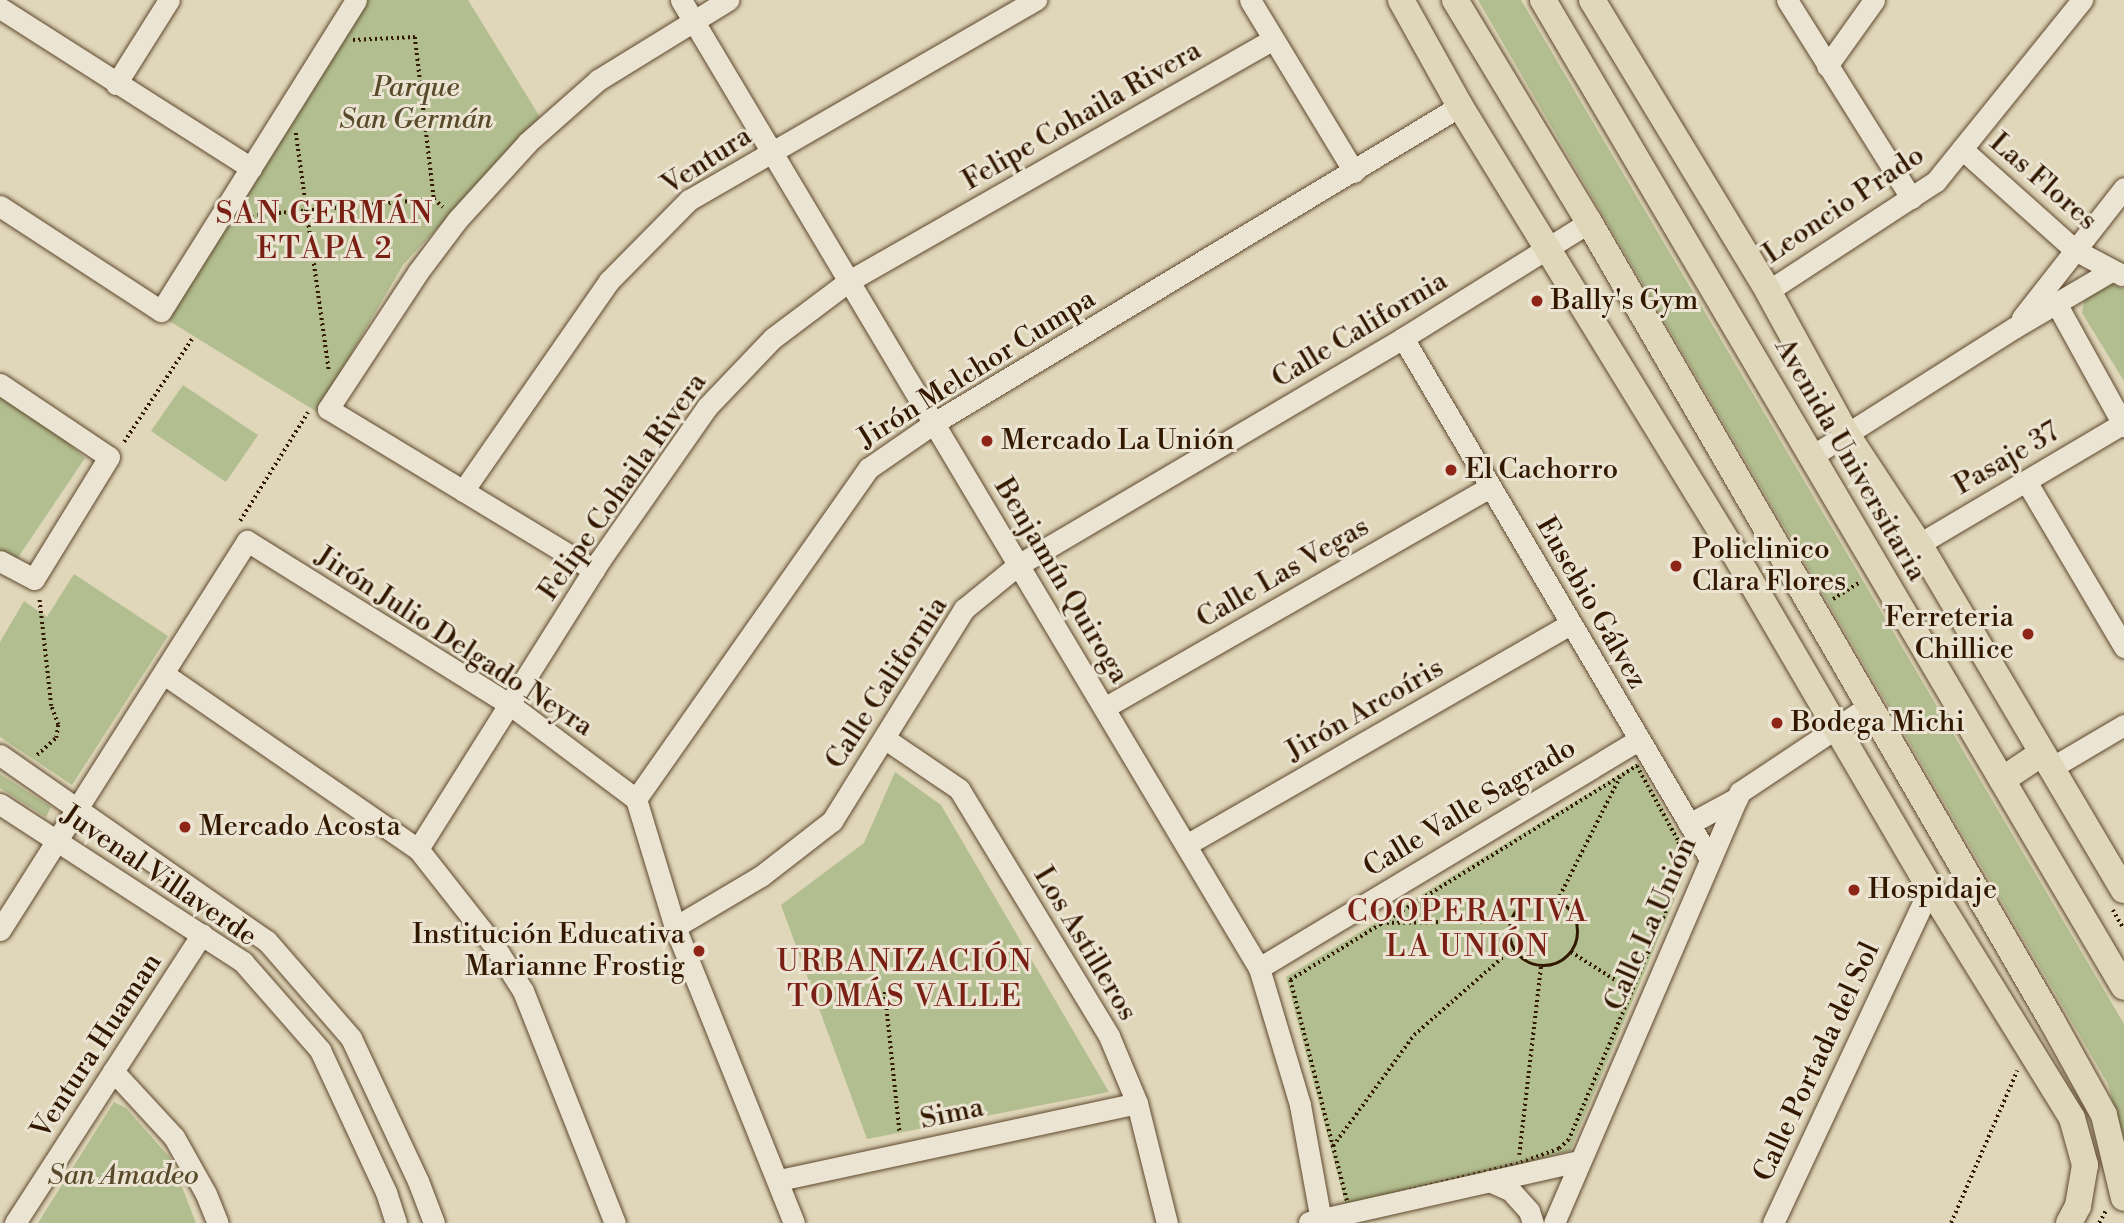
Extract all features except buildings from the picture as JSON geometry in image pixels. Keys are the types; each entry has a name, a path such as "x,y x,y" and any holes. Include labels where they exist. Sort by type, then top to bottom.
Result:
{"main road":[{"path":"1401,0 1547,249 1733,551 1930,888 2072,1118 2085,1165 2073,1215"},
{"path":"1455,0 1589,222 2104,1115 2124,1198"},
{"name":"Avenida Universitaria","path":"1544,0 2124,988"},
{"name":"Avenida Universitaria","path":"1592,0 1768,291 1847,435 1919,544 2046,760 2117,861 2124,890"},
{"path":"2002,780 2046,760"}],"street":[{"path":"116,83 169,0"},
{"path":"0,206 161,311 356,0"},
{"name":"Benjamín Quiroga","path":"681,0 1259,968 1300,1105 1314,1221"},
{"path":"594,570 325,405 458,219 528,142 598,80 728,0"},
{"name":"Ventura","path":"463,491 609,281 689,200 1036,0"},
{"path":"1250,0 1354,172"},
{"path":"1787,0 1910,198"},
{"path":"1827,66 1874,0"},
{"name":"Leoncio Prado","path":"1768,291 1936,181 2082,0"},
{"path":"0,8 251,169"},
{"name":"Felipe Cohaila Rivera","path":"418,849 594,570 707,407 774,338 849,281 1273,39"},
{"name":"Jirón Melchor Cumpa","path":"636,799 869,468 934,423 1461,106"},
{"name":"Las Flores","path":"1962,149 2074,250 2118,273"},
{"path":"2014,328 2124,188"},
{"name":"Calle California","path":"675,926 761,876 832,821 964,609 1018,565 1403,338 1589,222"},
{"path":"1812,456 2014,328 2056,303 2118,273"},
{"path":"2056,303 2124,424"},
{"name":"Eusebio Gálvez","path":"1403,338 1710,859"},
{"path":"0,384 109,457 34,579 0,561"},
{"name":"Pasaje 37","path":"1919,544 2124,424"},
{"path":"2026,481 2124,647"},
{"name":"Calle Las Vegas","path":"1104,708 1490,487"},
{"path":"0,930 247,541"},
{"name":"Jirón Julio Delgado Neyra","path":"247,541 509,704 636,799"},
{"name":"Jirón Arcoíris","path":"1186,845 1571,624"},
{"path":"164,674 418,849 495,947 523,990 615,1223"},
{"name":"Calle La Unión","path":"1554,1223 1640,995 1710,859 1740,792 1869,706"},
{"path":"2046,760 2124,725"},
{"name":"Los Astilleros","path":"884,738 959,789 1109,1037 1138,1103 1167,1223"},
{"name":"Calle Valle Sagrado","path":"1259,968 1639,740"},
{"name":"Juvenal Villaverde","path":"0,755 267,941 351,1038 418,1181 434,1223"},
{"path":"1689,824 1737,798"},
{"path":"636,799 675,926 794,1223"},
{"name":"Juvenal Villaverde","path":"0,804 243,962 320,1050 386,1192 397,1223"},
{"name":"Calle Portada del Sol","path":"1773,1223 1930,888"},
{"name":"Ventura Huaman","path":"15,1223 202,934"},
{"path":"113,1071 174,1138 206,1194 218,1223"},
{"name":"Sima","path":"779,1180 1138,1103"},
{"path":"1314,1221 1579,1161"},
{"path":"1489,1181 1511,1191 1529,1211 1533,1223"}],"path":[{"path":"330,42 415,37 434,199 458,219"},
{"path":"247,541 240,526 240,518 325,405 307,209 292,102"},
{"path":"219,218 434,199"},
{"path":"109,457 119,450 192,339"},
{"path":"1814,610 1879,571"},
{"path":"18,767 46,749 56,738 58,725 51,706 46,648 34,579"},
{"path":"1637,766 1679,842 1681,867 1679,881 1640,995 1569,1140 1559,1149 1518,1164 1348,1206 1290,980 1620,777 1637,766"},
{"path":"1557,901 1620,777"},
{"path":"1535,900 1557,901 1574,916 1577,938 1571,952 1557,964 1541,965 1525,960 1514,947 1510,932 1512,921 1517,912 1535,900"},
{"path":"1380,923 1512,921"},
{"path":"1334,1146 1415,1035 1514,947"},
{"path":"1571,952 1640,995"},
{"path":"1518,1164 1541,965"},
{"path":"885,992 903,1153"},
{"path":"1951,1223 2027,1045"}],"green space":[{"name":"Parque San Germán","path":"364,0 468,0 540,117 403,265 317,412 166,319"},
{"path":"1478,0 1521,0 2124,1024 2124,1143 2108,1084"},
{"path":"2089,275 2124,289 2124,381 2082,313"},
{"path":"183,385 258,435 226,482 151,431"},
{"path":"0,397 62,438 85,458 17,559 0,555"},
{"path":"74,574 168,636 72,785 0,737 0,642 24,601 47,617"},
{"path":"1638,763 1682,842 1686,872 1570,1151 1346,1207 1286,977"},
{"path":"895,772 941,805 1109,1092 867,1139 781,905 864,843"},
{"path":"0,774 51,807 46,817 0,788"},
{"name":"San Amadeo","path":"114,1102 126,1108 171,1159 196,1223 38,1223"}],"place":[{"name":"Bally's Gym","path":"1537,301"},
{"name":"Mercado La Unión","path":"987,441"},
{"name":"El Cachorro","path":"1451,470"},
{"name":"Policlinico Clara Flores","path":"1676,566"},
{"name":"Ferreteria Chillice","path":"2028,634"},
{"name":"Bodega Michi","path":"1777,723"},
{"name":"Mercado Acosta","path":"185,827"},
{"name":"Hospidaje","path":"1854,890"},
{"name":"Institución Educativa Marianne Frostig","path":"699,951"}],"district":[{"name":"SAN GERMÁN ETAPA 2","path":"325,231"},
{"name":"COOPERATIVA LA UNIÓN","path":"1468,929"},
{"name":"URBANIZACIÓN TOMÁS VALLE","path":"905,979"}]}
